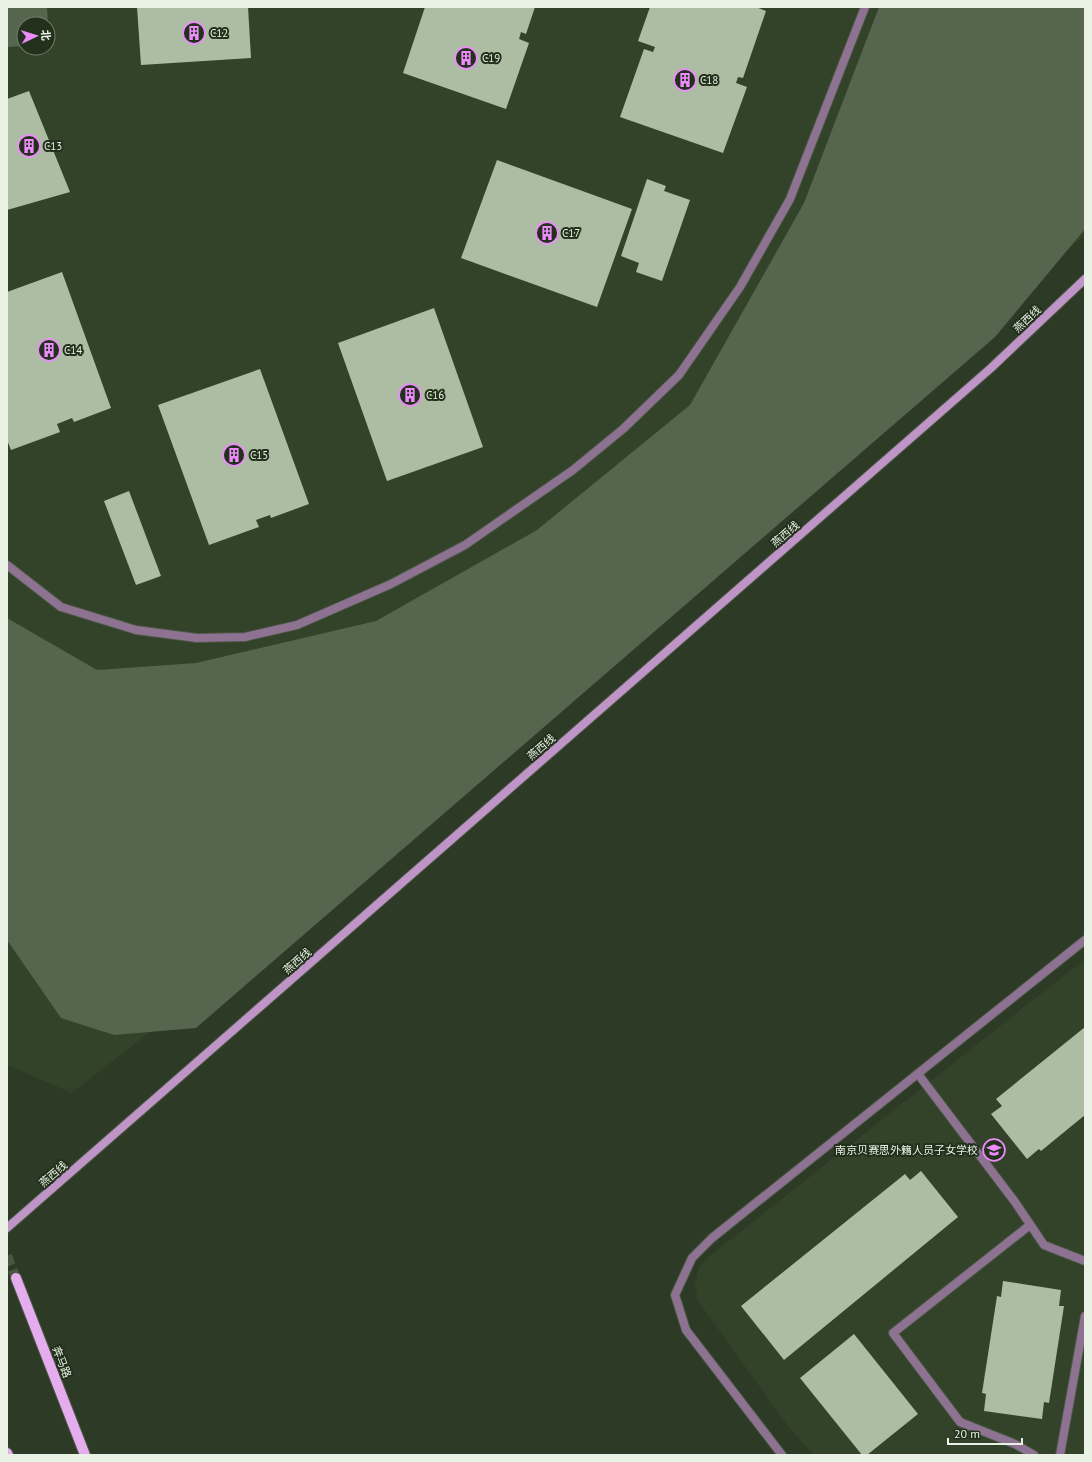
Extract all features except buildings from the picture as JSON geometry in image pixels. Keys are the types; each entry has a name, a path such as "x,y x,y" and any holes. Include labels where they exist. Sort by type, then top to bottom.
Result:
{"main road":[{"name":"燕西线","path":"7,1228 991,368 1085,279"},
{"name":"奔马路","path":"16,1278 85,1455"}],"street":[{"path":"7,565 61,607 136,630 197,638 245,637 297,625 391,584 465,545 573,470 623,429 679,375 740,287 790,199 865,7"},
{"path":"782,1455 686,1330 675,1295 692,1258 712,1238 1085,940"},
{"path":"918,1074 1044,1245 1085,1261"},
{"path":"1030,1225 893,1333 960,1422 1015,1444 1034,1455"},
{"path":"1060,1455 1085,1316"}],"shaded area":[{"path":"7,7 1085,7 1085,235 490,765 72,1093 7,1065"},
{"path":"7,7 47,7 48,16 16,16 16,46 7,47"},
{"path":"879,7 1085,7 1085,229 995,337 196,1028 114,1035 61,1018 7,940 7,618 97,670 196,663 376,621 537,530 690,405 804,203"},
{"name":"南京贝赛思外籍人员子女学校","path":"1085,959 1085,1455 814,1455 788,1426 698,1301 695,1285 699,1267 707,1258"}],"tunnel":[{"path":"7,1256 16,1278"}],"place":[{"name":"C12","path":"194,33"},
{"name":"C19","path":"466,58"},
{"name":"C18","path":"685,80"},
{"name":"C13","path":"29,146"},
{"name":"C17","path":"547,233"},
{"name":"C14","path":"49,350"},
{"name":"C16","path":"410,395"},
{"name":"C15","path":"234,455"},
{"name":"南京贝赛思外籍人员子女学校","path":"994,1150"}]}
